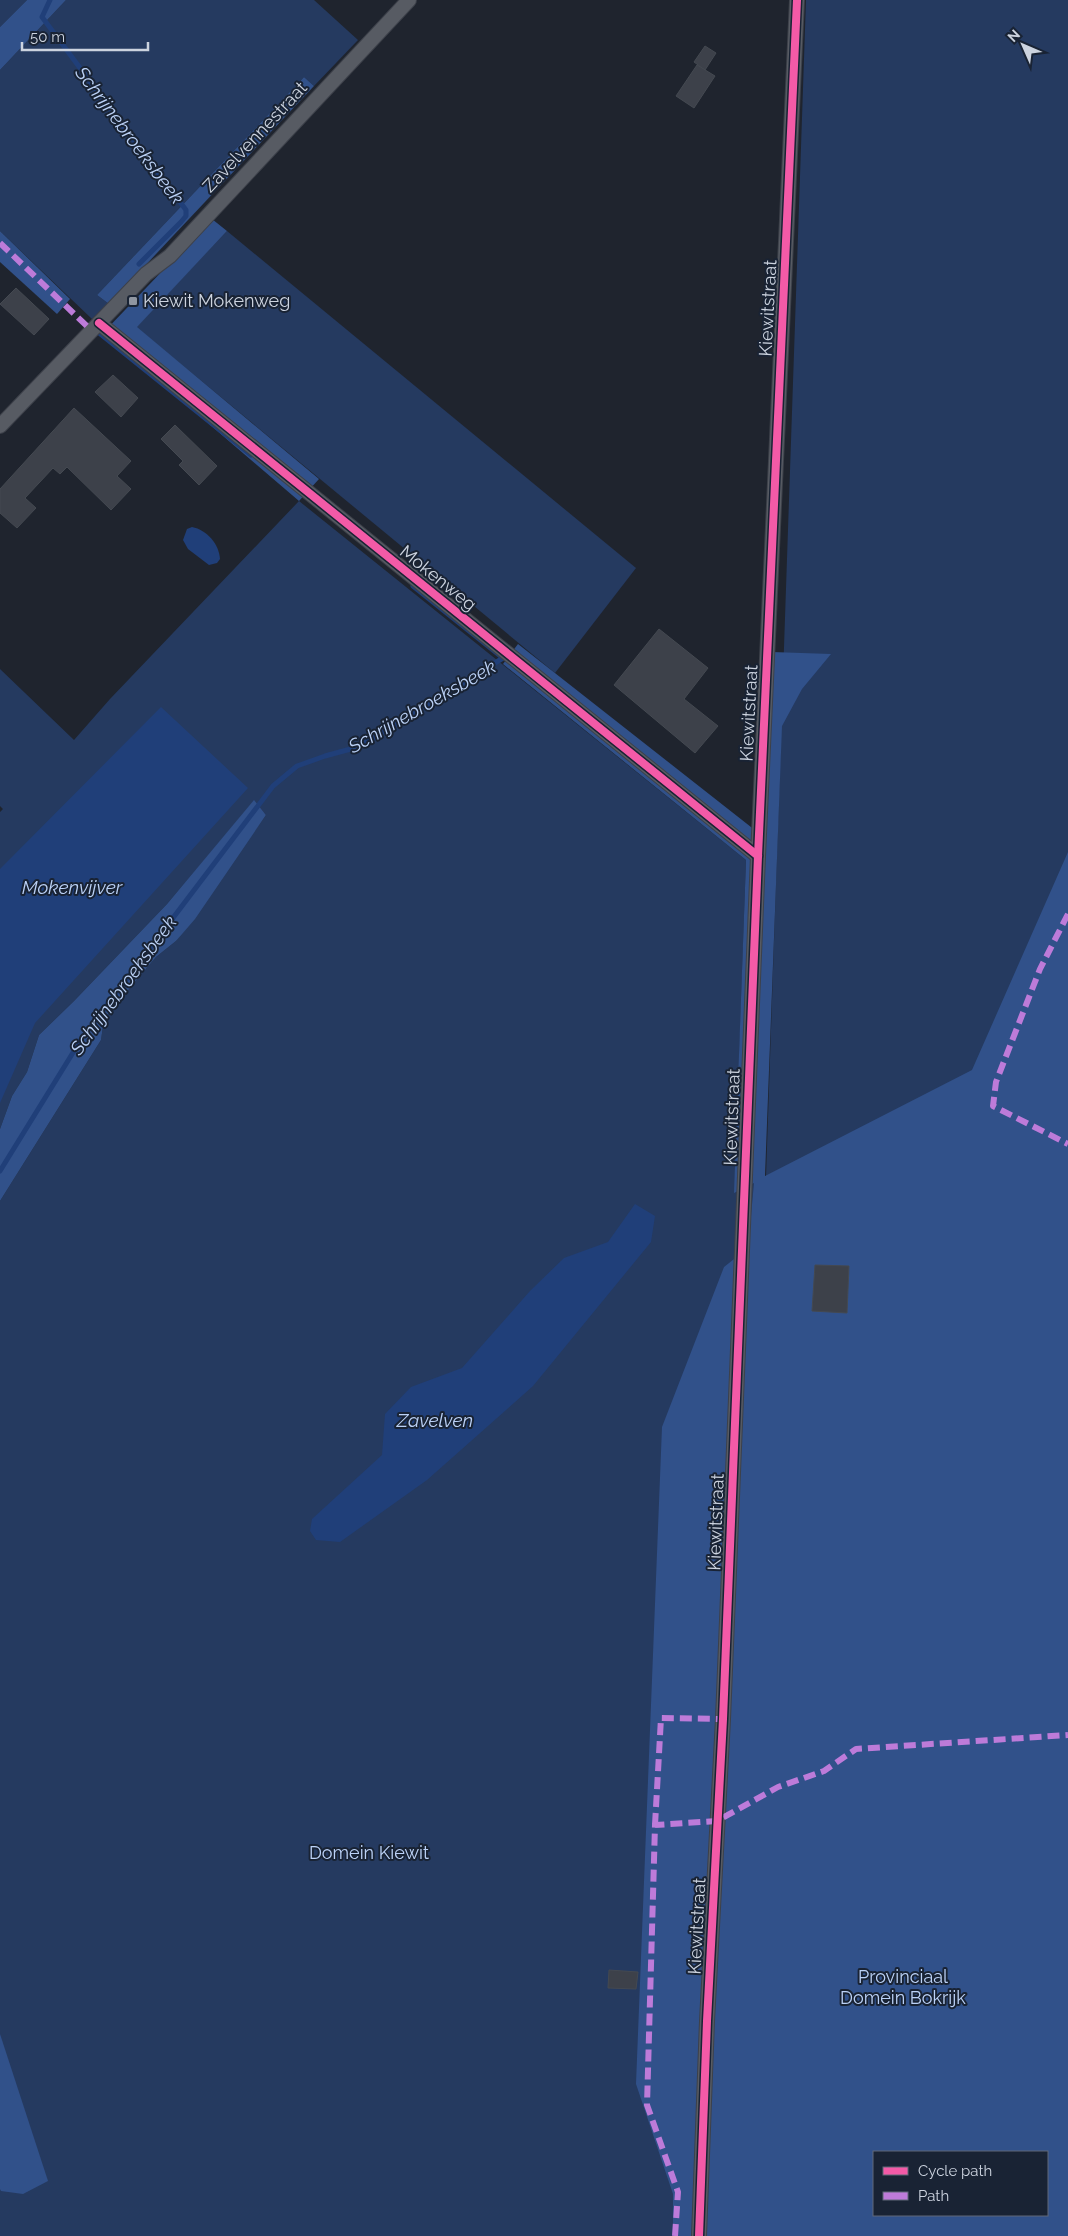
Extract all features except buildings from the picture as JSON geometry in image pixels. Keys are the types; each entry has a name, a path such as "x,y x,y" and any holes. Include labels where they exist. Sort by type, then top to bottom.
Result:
{"street":[{"name":"Zavelvennestraat","path":"0,426 146,274 170,256 409,0"},
{"name":"Kiewitstraat","path":"700,2236 709,1983 723,1719 758,856 797,0"},
{"name":"Mokenweg","path":"99,323 758,856"}],"green space":[{"path":"0,0 27,0 0,27"},
{"path":"27,0 66,0 0,70 0,27"},
{"path":"66,0 314,0 358,40 314,86 304,77 97,295 109,304 92,319 0,231 0,70"},
{"name":"Provinciaal Domein Bokrijk","path":"806,0 1068,0 1068,2236 730,2236"},
{"path":"304,77 314,86 109,304 97,295"},
{"path":"212,219 227,231 137,327 319,479 299,501 103,333"},
{"path":"0,231 70,299 57,314 0,262"},
{"path":"227,231 636,568 555,673 136,327"},
{"name":"Domein Kiewit","path":"299,501 746,860 739,1062 760,1064 723,2236 0,2236 0,1201 101,1040 104,1019 156,957 176,941 266,815 254,801 167,904 39,1035 27,1072 12,1096 0,1129 0,812 3,809 0,806 0,669 74,740 110,699"},
{"path":"518,644 765,838 772,652 831,654 802,689 782,726 765,1176 972,1070 1068,852 1068,2236 673,2236 673,2194 636,2084 662,1427 724,1267 748,1248 754,1183 734,1193 746,860 503,664"},
{"path":"254,800 266,815 195,919 176,941 156,957 104,1019 101,1040 0,1201 0,1129 12,1096 27,1072 39,1035 167,904"},
{"path":"0,2034 48,2181 23,2194 1,2191 0,2189"}],"water":[{"path":"192,527 203,531 215,543 220,559 217,563 209,565 188,549 183,540 187,529"},
{"name":"Mokenvijver","path":"161,707 248,788 35,1023 0,1103 0,869"},
{"name":"Zavelven","path":"635,1204 655,1216 651,1242 533,1386 427,1480 340,1542 316,1540 310,1531 312,1519 382,1455 385,1414 411,1387 462,1368 530,1291 564,1258 608,1242"}],"waterway":[{"name":"Schrijnebroeksbeek","path":"50,0 42,17 186,210 186,216 181,222 139,264"},
{"name":"Schrijnebroeksbeek","path":"98,332 251,455"},
{"name":"Schrijnebroeksbeek","path":"0,1171 82,1038 273,786 297,766 358,747 503,658 413,586"}],"marked path":[{"path":"0,243 91,330"},
{"path":"1068,914 1040,969 996,1082 993,1106 1068,1144"},
{"path":"655,1825 661,1718 723,1719"},
{"path":"675,2236 678,2192 647,2105 655,1825 717,1821 778,1787 824,1771 856,1749 1068,1735"}],"cycle path":[{"path":"699,2236 797,0"},
{"path":"99,323 758,856"}],"place":[{"name":"Kiewit Mokenweg","path":"133,301"}]}
